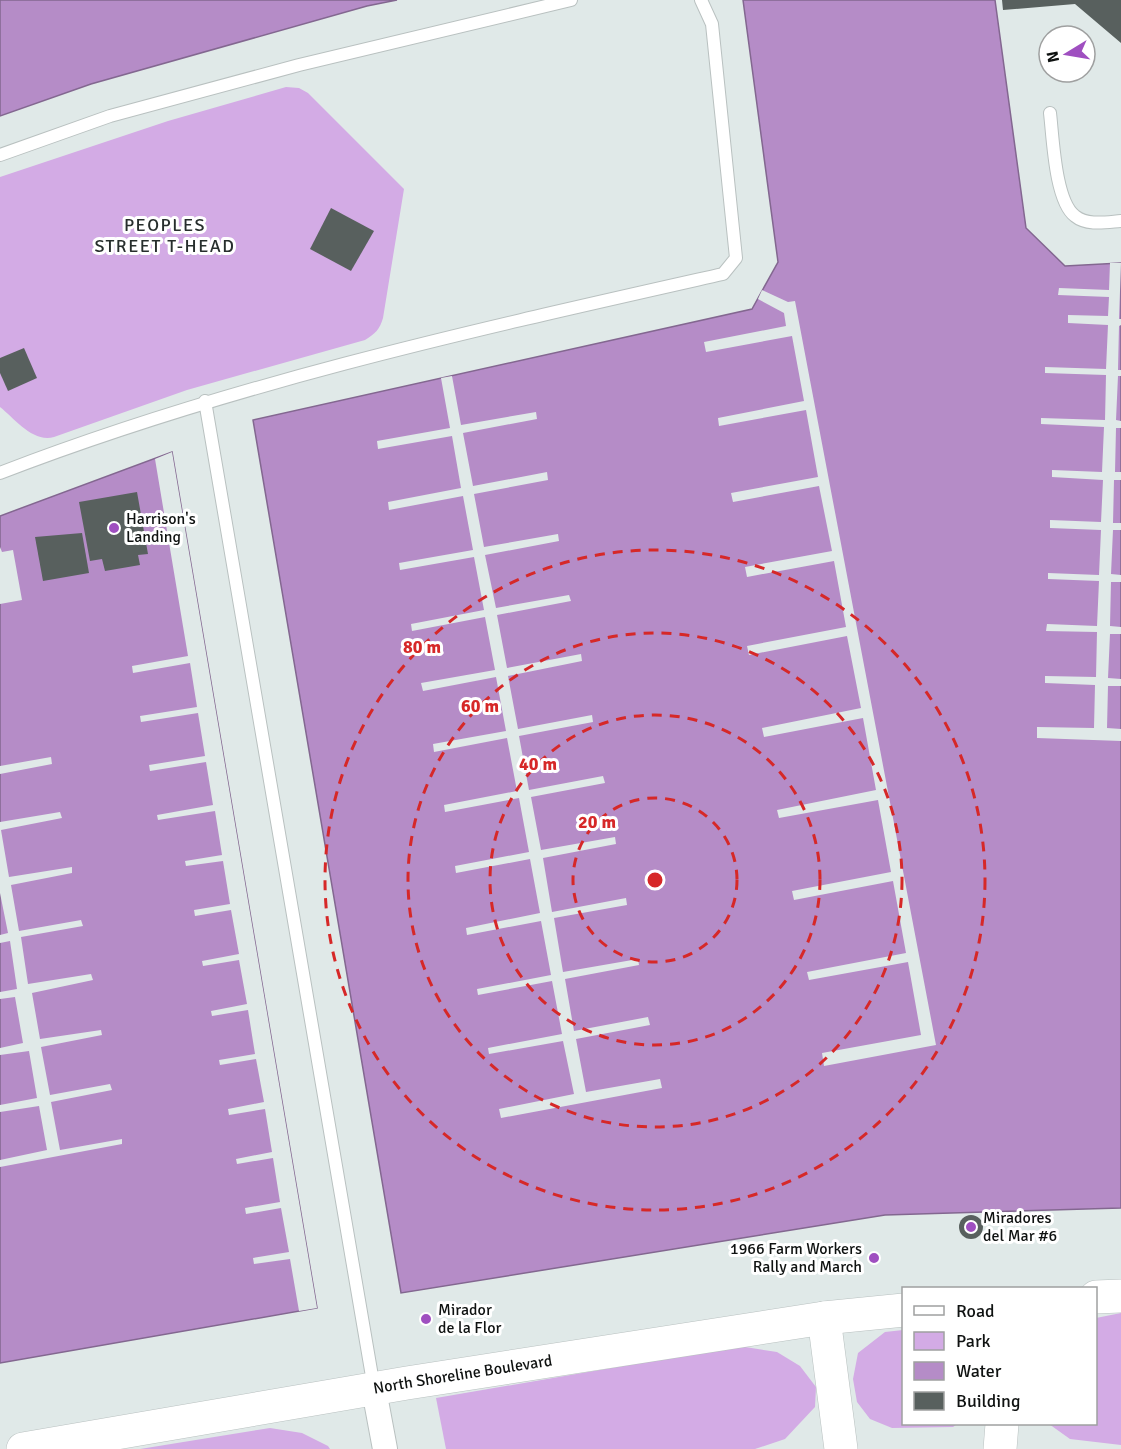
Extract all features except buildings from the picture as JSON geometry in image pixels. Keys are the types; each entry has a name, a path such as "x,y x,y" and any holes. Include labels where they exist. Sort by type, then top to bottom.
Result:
{"main road":[{"path":"1097,1297 1121,1296"},
{"name":"North Shoreline Boulevard","path":"23,1449 824,1318 902,1311"},
{"path":"824,1318 841,1449"},
{"path":"1000,1449 1002,1425"}],"street":[{"path":"374,1390 385,1449"}],"lane":[{"path":"0,155 110,116 299,64 571,0"},
{"path":"0,473 205,401 502,323 723,274 736,258 712,24 701,0"},
{"path":"1050,113 1060,190 1065,206 1076,217 1090,222 1121,221"},
{"path":"205,401 374,1390"}],"green space":[{"path":"286,87 299,88 308,93 404,189 383,318 377,331 365,340 187,390 54,437 39,437 25,429 0,407 0,177 168,121"},
{"path":"1121,1313 1121,1445 1070,1439 1050,1425 1097,1425 1097,1318"},
{"path":"902,1330 902,1425 956,1425 953,1427 892,1428 870,1419 857,1402 853,1379 858,1353 885,1332"},
{"path":"739,1346 777,1352 800,1366 816,1387 815,1407 785,1439 755,1449 446,1449 436,1398"},
{"path":"270,1428 302,1433 330,1449 140,1449"}],"water":[{"path":"0,0 397,0 367,6 91,84 0,116"},
{"path":"743,0 995,0 1026,228 1065,266 1121,263 1121,1208 885,1215 401,1293 253,420 752,309 778,262"},
{"path":"172,452 317,1308 0,1363 0,516"}],"pier":[{"path":"1110,263 1121,263 1118,370 1121,370 1121,376 1118,376 1116,420 1121,421 1121,428 1116,428 1115,472 1121,472 1121,480 1114,480 1113,523 1121,523 1121,530 1113,530 1111,574 1121,575 1121,582 1111,582 1110,626 1121,627 1121,634 1110,634 1108,678 1121,679 1121,686 1108,686 1107,728 1121,729 1121,741 1037,738 1037,727 1094,728 1095,685 1045,683 1045,676 1096,677 1097,632 1046,631 1047,624 1097,626 1099,581 1048,579 1048,573 1099,575 1101,530 1050,528 1050,520 1101,522 1103,480 1052,477 1052,470 1102,472 1104,427 1041,424 1041,418 1105,420 1106,375 1045,373 1045,367 1106,369 1108,325 1068,323 1068,315 1108,316 1109,297 1058,295 1059,288 1109,290"},
{"path":"762,290 788,302 795,301 936,1045 824,1066 822,1053 921,1035 908,962 809,980 807,972 906,953 893,881 794,900 792,891 891,872 878,800 779,818 777,810 876,790 863,718 764,737 762,728 861,708 847,636 749,655 747,646 846,627 834,561 747,577 745,567 832,551 819,486 733,502 731,493 818,477 806,410 719,426 718,418 804,401 792,336 706,352 704,342 786,326 784,313 758,299"},
{"path":"452,376 461,425 536,412 537,419 463,433 473,486 547,472 548,480 474,494 484,547 558,534 559,541 485,555 496,608 569,595 571,601 497,615 507,668 581,654 582,661 508,676 518,729 592,715 593,722 519,736 529,790 603,776 605,783 531,797 541,850 615,837 616,844 543,858 552,912 626,898 627,905 554,918 563,972 638,959 639,965 565,979 574,1031 648,1017 650,1025 576,1039 586,1092 660,1079 662,1088 501,1118 499,1109 574,1094 563,1041 489,1054 488,1048 562,1034 552,981 478,995 477,989 551,975 541,921 467,935 466,928 540,913 530,859 456,873 455,866 529,852 519,798 445,812 444,805 517,791 507,738 434,752 433,744 506,731 496,677 423,691 421,683 495,670 485,617 412,631 411,624 484,610 474,557 400,570 399,563 473,550 463,496 389,510 388,502 461,488 452,436 378,449 377,441 450,428 441,378"},
{"path":"172,452 317,1308 299,1311 290,1259 254,1264 253,1258 289,1252 281,1208 246,1214 245,1208 280,1202 273,1158 237,1164 236,1159 272,1152 265,1109 229,1115 228,1109 264,1102 256,1059 220,1065 219,1060 255,1054 248,1010 212,1016 211,1011 247,1004 239,960 203,966 202,961 239,954 231,910 195,916 194,910 230,904 223,861 186,866 185,861 222,855 215,811 158,820 157,815 213,805 206,762 150,771 149,765 205,756 198,713 141,722 140,716 197,707 190,663 133,673 132,666 188,656 155,459"},
{"path":"0,547 2,552 13,550 22,600 0,604"},
{"path":"51,757 52,764 0,774 0,766"},
{"path":"60,812 62,818 1,830 9,877 72,867 72,873 11,885 19,931 81,920 83,926 21,937 28,984 91,974 93,980 32,993 40,1039 101,1030 102,1035 41,1047 50,1095 110,1084 112,1090 51,1102 60,1150 122,1139 122,1144 0,1167 0,1160 47,1150 39,1106 0,1112 0,1105 37,1098 29,1051 0,1055 0,1048 23,1043 15,997 0,999 0,992 17,989 10,941 0,943 0,935 8,933 0,893 0,822"}],"place":[{"name":"Harrison's Landing","path":"114,528"},
{"name":"Miradores del Mar #6","path":"971,1227"},
{"name":"1966 Farm Workers Rally and March","path":"874,1258"},
{"name":"Mirador de la Flor","path":"426,1319"}],"district":[{"name":"PEOPLES STREET T-HEAD","path":"165,235"}]}
